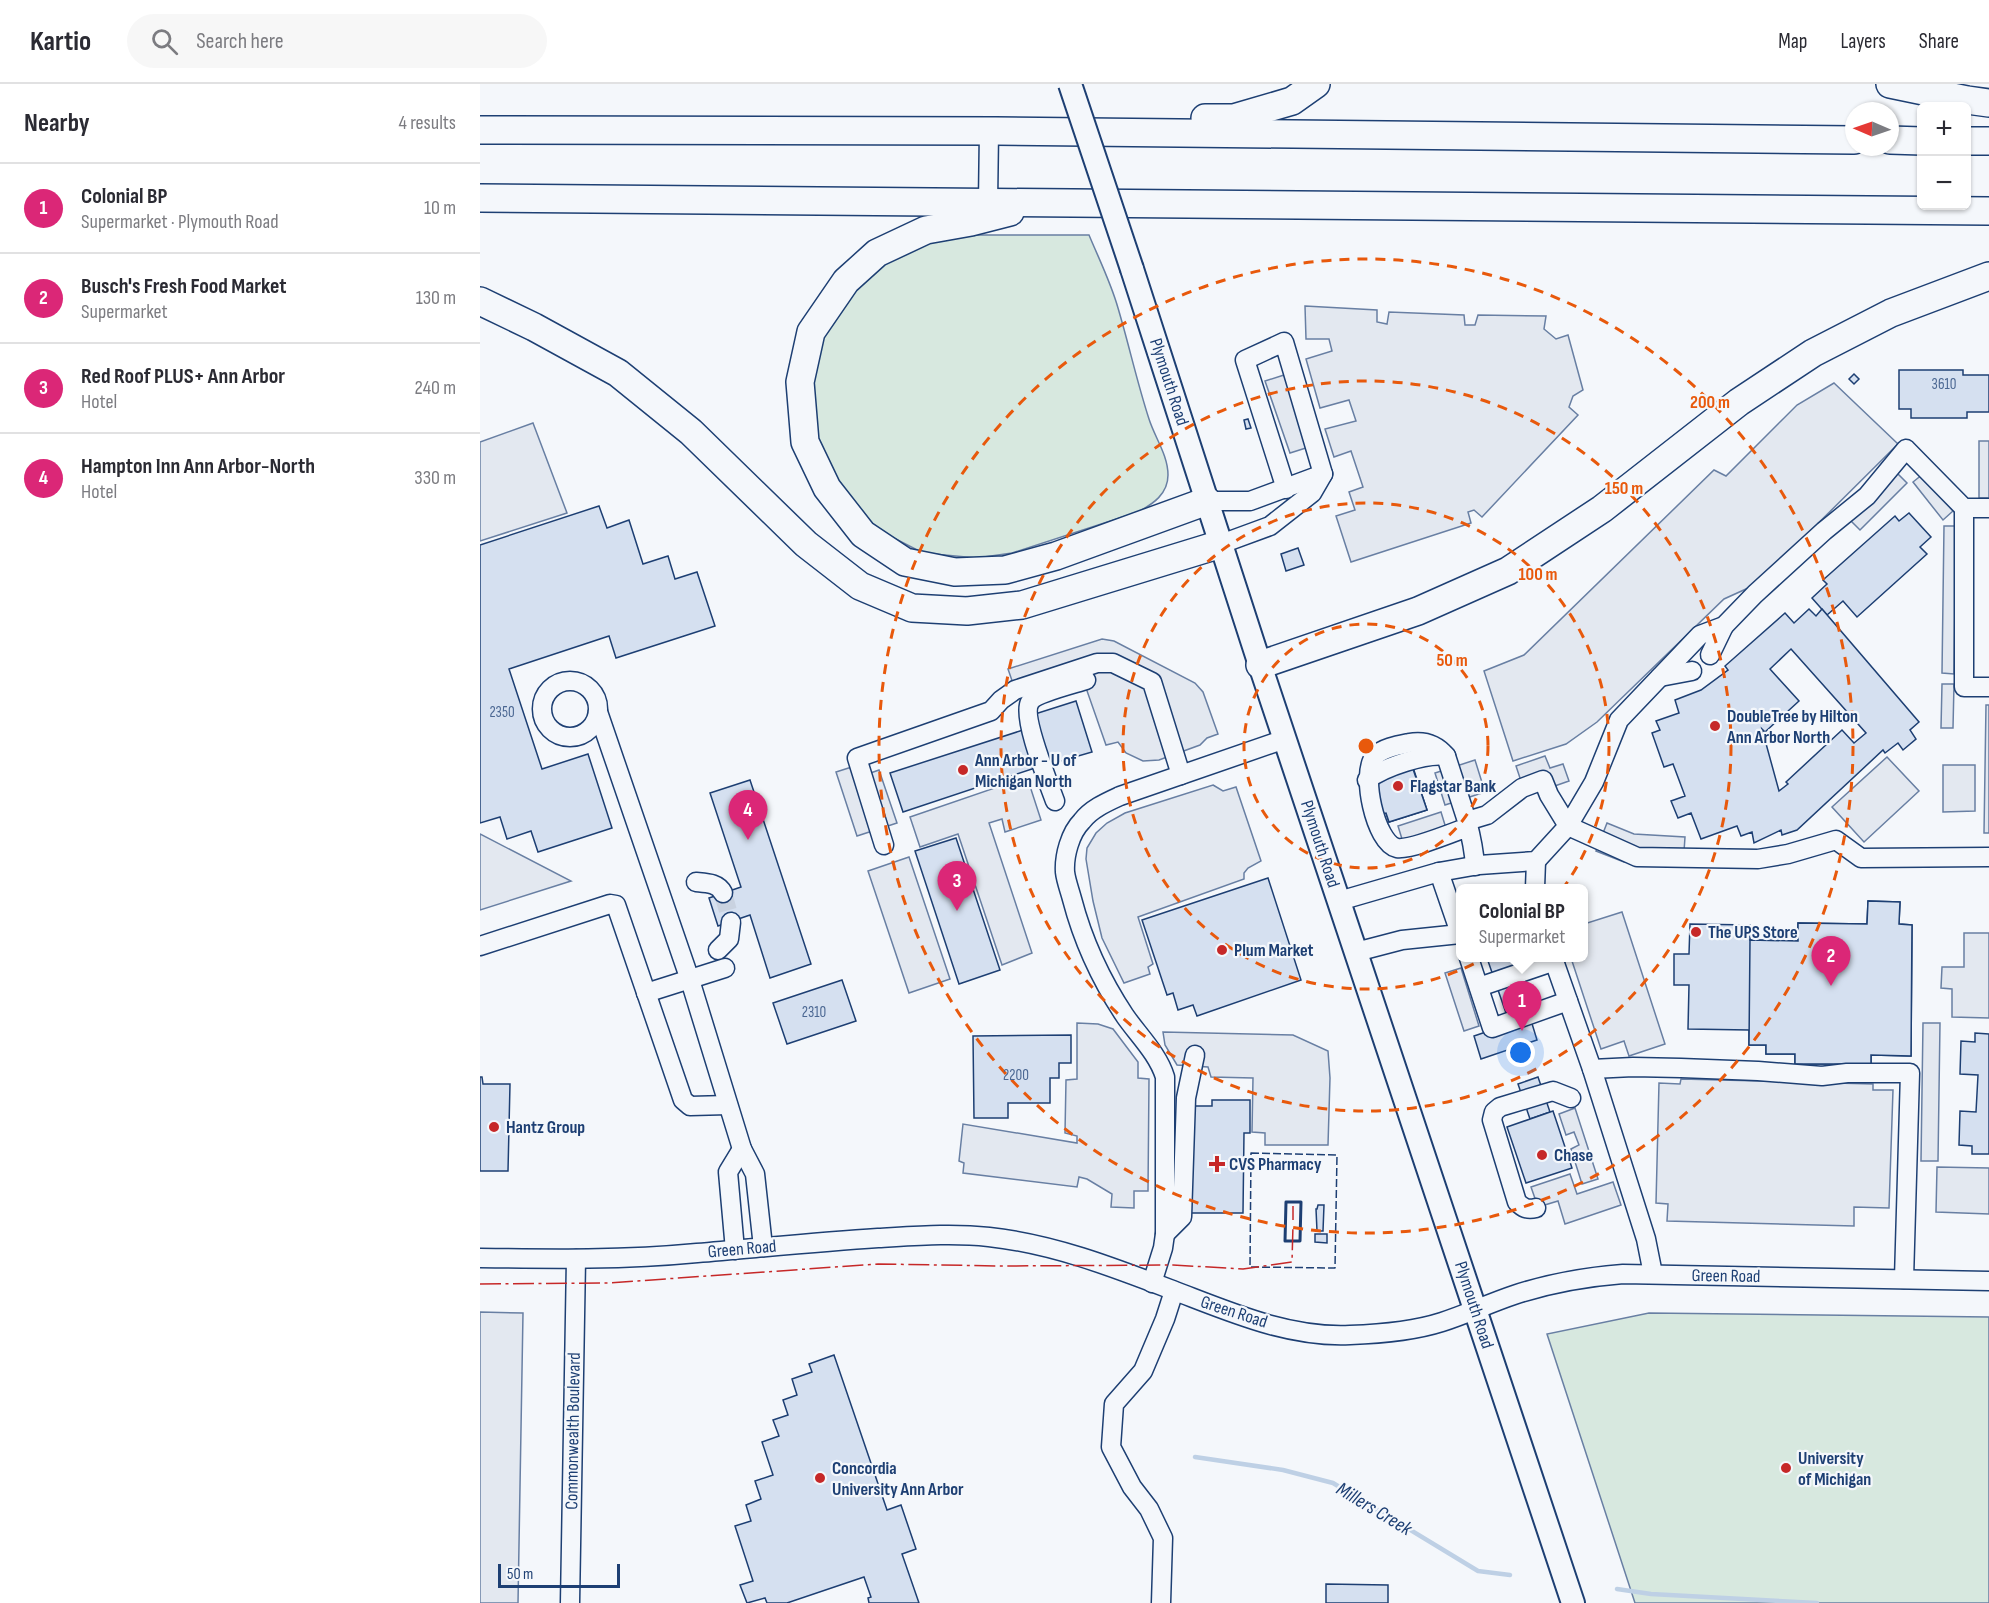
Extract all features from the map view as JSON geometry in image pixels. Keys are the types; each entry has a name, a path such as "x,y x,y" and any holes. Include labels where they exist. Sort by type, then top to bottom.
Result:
{"highway":[{"path":"993,131 1149,120 1234,118 1292,101 1316,84"},
{"path":"1890,84 1989,103"},
{"path":"480,130 993,131 1845,140"},
{"path":"1899,140 1917,141"},
{"path":"1971,141 1989,141"},
{"path":"480,198 1989,211"},
{"path":"1046,203 971,222 926,230 878,253 846,282 811,333 800,382 805,442 827,488 863,534 905,562 954,572 1005,570 1056,556 1207,501"},
{"path":"1260,665 1418,611 1508,571 1602,509 1739,402 1813,353 1891,313 1989,276"},
{"path":"480,301 534,327 618,373 691,432 806,544 860,586 912,608 967,611 1022,605 1221,544"}],"main road":[{"name":"Plymouth Road","path":"1070,84 1260,665 1573,1603"}],"street":[{"path":"988,203 993,131"},
{"path":"1221,544 1270,526 1312,493 1323,474 1284,342 1245,360 1286,489"},
{"path":"1710,655 1724,626 1824,531 1866,496 1906,449 1964,508 1964,687 1989,687"},
{"path":"1207,501 1251,501 1323,474"},
{"path":"1964,508 1989,508"},
{"path":"1535,884 1536,861 1568,826 1594,782 1619,720 1700,635 1724,626"},
{"path":"884,845 857,758 991,711 1015,690 1097,663 1113,663 1152,681 1181,775"},
{"path":"1660,676 1692,671"},
{"path":"1055,801 1029,722 1028,706 1035,698 1102,674"},
{"path":"598,712 690,980 741,1149 755,1174 763,1247"},
{"path":"1152,1283 1165,1234 1165,1077 1154,1054 1125,1016 1096,967 1078,923 1065,874 1071,838 1081,821 1101,805 1120,796 1285,739"},
{"path":"1475,866 1473,842 1468,824 1446,756 1440,748 1431,743 1418,742 1380,752 1374,757 1367,780 1369,793 1385,839 1399,848 1415,845 1468,824 1487,815 1522,788 1543,780 1549,795 1568,826 1637,857 1758,859 1788,854 1836,840 1862,858 1989,857"},
{"path":"1339,901 1439,872 1475,866 1536,861"},
{"path":"1439,872 1456,920"},
{"path":"696,882 713,884 723,893"},
{"path":"480,946 610,904 616,905 683,1100 690,1106 728,1105"},
{"path":"718,950 729,939 731,922"},
{"path":"1356,952 1402,940 1456,935"},
{"path":"1471,962 1492,1028 1568,1001"},
{"path":"1479,987 1546,962"},
{"path":"1555,962 1646,1239 1653,1274"},
{"path":"646,993 724,968"},
{"path":"1165,1234 1182,1217 1186,1098 1195,1055"},
{"path":"1592,1069 1633,1067 1822,1076 1847,1073 1910,1073 1904,1279"},
{"path":"1536,1208 1528,1209 1517,1202 1492,1120 1494,1112 1500,1107 1552,1091 1571,1098"},
{"path":"735,1250 728,1172 741,1149"},
{"name":"Green Road","path":"480,1258 576,1259 735,1250 940,1234 990,1237 1031,1244 1118,1269 1262,1323 1314,1334 1348,1335 1400,1330 1441,1322 1556,1283 1590,1276 1653,1274 1989,1281"},
{"name":"Commonwealth Boulevard","path":"570,1603 576,1259"},
{"path":"1161,1603 1163,1538 1149,1509 1132,1487 1111,1447 1114,1404 1143,1371 1174,1291"}],"shaded area":[{"path":"937,235 1089,235 1115,299 1149,419 1166,460 1167,482 1162,493 1154,502 1138,512 1012,553 977,558 923,553 884,533 843,499 818,443 811,387 822,339 841,301 874,266"},
{"path":"1305,306 1377,310 1377,322 1387,324 1389,312 1464,315 1465,325 1475,325 1478,315 1546,316 1544,329 1556,339 1568,335 1583,390 1573,396 1569,407 1578,415 1482,517 1474,510 1468,512 1471,523 1351,562 1336,516 1355,510 1349,492 1363,487 1351,451 1334,457 1325,429 1356,421 1349,400 1320,408 1306,359 1332,351 1329,339 1306,339"},
{"path":"1284,375 1309,447 1290,453 1265,381"},
{"path":"1834,383 1898,444 1757,584 1724,599 1597,722 1566,744 1513,761 1484,671 1524,655 1714,470 1726,476 1797,405"},
{"path":"533,423 567,513 480,541 480,442"},
{"path":"1979,441 1989,441 1989,498 1979,498"},
{"path":"1897,473 1907,483 1860,530 1850,520"},
{"path":"1923,474 1953,511 1943,520 1913,482"},
{"path":"1944,526 1956,526 1954,674 1942,673"},
{"path":"1102,639 1114,641 1195,683 1203,692 1218,734 1207,738 1200,745 1159,760 1143,761 1126,753 1118,742 1106,745 1085,685 1018,698 1008,669"},
{"path":"1942,684 1954,684 1953,728 1941,728"},
{"path":"1986,705 1989,705 1989,833 1984,833"},
{"path":"1545,756 1550,768 1563,764 1569,781 1526,796 1516,766"},
{"path":"1887,757 1919,791 1864,842 1832,807"},
{"path":"1475,760 1485,792 1445,805 1435,773"},
{"path":"858,765 862,776 879,770 897,823 857,836 836,772"},
{"path":"1943,765 1975,765 1975,811 1943,812"},
{"path":"1027,777 1041,820 1005,832 1002,819 989,823 1032,953 1002,965 958,834 920,847 910,817"},
{"path":"1213,785 1223,791 1236,787 1261,861 1248,868 1244,873 1244,879 1138,917 1153,964 1148,967 1150,974 1124,983 1102,938 1086,859 1087,848 1096,833 1107,823 1125,813"},
{"path":"1441,812 1449,838 1406,852 1398,826"},
{"path":"1607,823 1634,834 1685,837 1683,866 1624,862 1596,851"},
{"path":"480,834 571,881 480,910"},
{"path":"909,857 950,979 909,993 868,871"},
{"path":"1622,912 1665,1044 1629,1056 1624,1041 1601,1049 1572,962 1588,962 1588,923"},
{"path":"1964,933 1989,933 1989,1018 1952,1017 1952,989 1941,988 1942,967 1964,967"},
{"path":"1461,968 1479,1026 1464,1031 1445,973"},
{"path":"1077,1023 1098,1024 1113,1029 1138,1062 1138,1078 1149,1079 1148,1191 1134,1191 1134,1208 1111,1207 1112,1194 1087,1179 1079,1177 1077,1187 963,1173 964,1163 959,1161 963,1124 1077,1143 1077,1136 1065,1133 1066,1080 1077,1079"},
{"path":"1923,1023 1940,1023 1938,1161 1921,1161"},
{"path":"1163,1032 1293,1035 1328,1051 1330,1078 1328,1145 1265,1145 1265,1133 1252,1132 1253,1078 1211,1077 1208,1067 1177,1065 1165,1045"},
{"path":"1681,1079 1873,1084 1873,1090 1893,1090 1889,1208 1854,1207 1854,1226 1667,1221 1668,1204 1656,1203 1659,1083 1680,1084"},
{"path":"1575,1108 1598,1179 1582,1184 1571,1149 1579,1145 1574,1132 1566,1135 1559,1114"},
{"path":"1937,1167 1989,1168 1989,1214 1936,1212"},
{"path":"1570,1174 1577,1194 1613,1182 1621,1205 1565,1224 1558,1201 1538,1207 1531,1187"},
{"path":"480,1312 523,1313 518,1603 480,1603"},
{"name":"University of Michigan","path":"1649,1313 1989,1317 1989,1603 1635,1603 1547,1334"}],"building":[{"path":"1899,370 1963,370 1963,375 1989,375 1989,412 1967,412 1967,418 1911,418 1911,409 1899,409"},
{"path":"1854,374 1859,379 1854,384 1849,379"},
{"path":"1248,419 1251,428 1246,429 1244,420"},
{"path":"599,506 607,528 629,520 643,564 668,556 675,579 697,572 715,626 616,658 609,636 509,669 542,769 588,754 612,828 538,852 531,831 507,839 500,817 480,823 480,545"},
{"path":"1909,513 1931,537 1920,547 1927,554 1857,617 1843,601 1827,615 1812,598 1827,584 1823,580 1895,516 1899,521"},
{"path":"1298,548 1304,565 1286,571 1281,554"},
{"name":"DoubleTree by Hilton Ann Arbor North","path":"1809,609 1816,616 1822,609 1919,722 1910,730 1916,739 1903,750 1898,743 1885,753 1883,750 1797,830 1782,835 1781,830 1754,843 1752,832 1741,836 1737,826 1701,839 1691,813 1678,818 1671,801 1685,796 1673,764 1664,767 1652,733 1660,730 1656,721 1679,713 1675,700 1701,690 1728,670 1725,666 1785,613 1794,623","holes":["1791,649 1866,733 1854,743 1842,730 1779,791 1762,729 1765,732 1799,701 1770,669"]},
{"path":"1076,701 1092,752 1047,765 1035,714"},
{"name":"Ann Arbor - U of Michigan North","path":"1023,730 1035,768 903,812 890,773"},
{"name":"Flagstar Bank","path":"1407,749 1427,810 1389,822 1386,813 1381,814 1375,781 1382,757"},
{"name":"Flagstar Bank","path":"1413,769 1427,810 1389,822 1386,813 1381,814 1375,781"},
{"path":"750,780 811,964 770,978 750,915 718,926 709,898 741,887 710,793"},
{"path":"956,838 1000,970 959,984 915,851"},
{"name":"Plum Market","path":"1268,878 1301,980 1197,1016 1193,1005 1178,1010 1173,993 1167,995 1142,920"},
{"path":"1868,901 1900,902 1899,924 1912,925 1911,1056 1871,1055 1871,1064 1795,1064 1795,1054 1766,1054 1766,1045 1749,1045 1749,1030 1688,1029 1689,985 1674,985 1674,954 1689,954 1690,924 1750,925 1750,940 1798,941 1798,923 1867,924"},
{"path":"1868,901 1900,902 1899,924 1912,925 1911,1056 1871,1055 1871,1064 1795,1064 1795,1054 1766,1054 1766,1045 1749,1045 1750,940 1798,941 1798,923 1867,924"},
{"path":"1488,962 1513,962 1529,1008 1507,1016"},
{"path":"842,980 856,1021 787,1044 773,1003"},
{"path":"1530,1017 1537,1040 1481,1059 1474,1036"},
{"path":"1975,1033 1989,1034 1989,1154 1972,1154 1972,1146 1959,1145 1960,1111 1976,1112 1978,1075 1960,1074 1961,1041 1975,1042"},
{"path":"1071,1035 1071,1063 1059,1063 1059,1078 1050,1078 1050,1103 1008,1103 1008,1118 974,1118 973,1036"},
{"name":"Hantz Group","path":"480,1077 482,1077 483,1084 510,1084 508,1171 480,1171"},
{"path":"1538,1077 1550,1112 1530,1119 1518,1084"},
{"name":"CVS Pharmacy","path":"1212,1100 1250,1100 1250,1133 1244,1133 1243,1213 1190,1213 1191,1106 1212,1106"},
{"name":"Chase","path":"1553,1111 1572,1168 1526,1183 1507,1127"},
{"path":"1318,1205 1324,1205 1323,1231 1317,1231 1316,1209"},
{"path":"1315,1234 1327,1234 1327,1243 1315,1242"},
{"name":"Concordia University Ann Arbor","path":"834,1355 887,1510 901,1505 916,1549 902,1554 919,1603 869,1603 868,1598 871,1597 864,1577 787,1603 767,1603 765,1598 747,1603 740,1585 753,1581 735,1526 751,1521 746,1505 761,1499 755,1481 773,1475 762,1442 779,1436 773,1420 788,1415 783,1400 797,1395 792,1379 812,1372 809,1364"},
{"path":"1326,1584 1388,1585 1388,1603 1326,1603"}],"waterway":[{"name":"Millers Creek","path":"1195,1457 1283,1470 1333,1483 1478,1571 1510,1575"},
{"name":"Millers Creek","path":"1617,1589 1651,1594 1817,1603"}],"tunnel":[{"path":"723,893 731,922"}],"fence":[{"path":"1251,1153 1337,1155 1335,1268 1250,1267 1251,1153"}],"wall":[{"path":"1286,1202 1301,1202 1300,1241 1285,1241 1286,1202"}],"power":[{"path":"1293,1206 1293,1220"},
{"path":"480,1284 608,1283 878,1264 1173,1265 1243,1269 1292,1262 1293,1225"}],"place":[{"name":"DoubleTree by Hilton Ann Arbor North","path":"1715,726"},
{"name":"Ann Arbor - U of Michigan North","path":"963,770"},
{"name":"Flagstar Bank","path":"1398,786"},
{"name":"Hampton Inn Ann Arbor-North","path":"748,840"},
{"name":"Red Roof PLUS+ Ann Arbor","path":"957,911"},
{"name":"The UPS Store","path":"1696,932"},
{"name":"Plum Market","path":"1222,950"},
{"name":"Busch's Fresh Food Market","path":"1831,986"},
{"name":"Colonial BP","path":"1522,1031"},
{"name":"Hantz Group","path":"494,1127"},
{"name":"Chase","path":"1542,1155"},
{"name":"CVS Pharmacy","path":"1217,1164"},
{"name":"University of Michigan","path":"1786,1468"},
{"name":"Concordia University Ann Arbor","path":"820,1478"}]}
